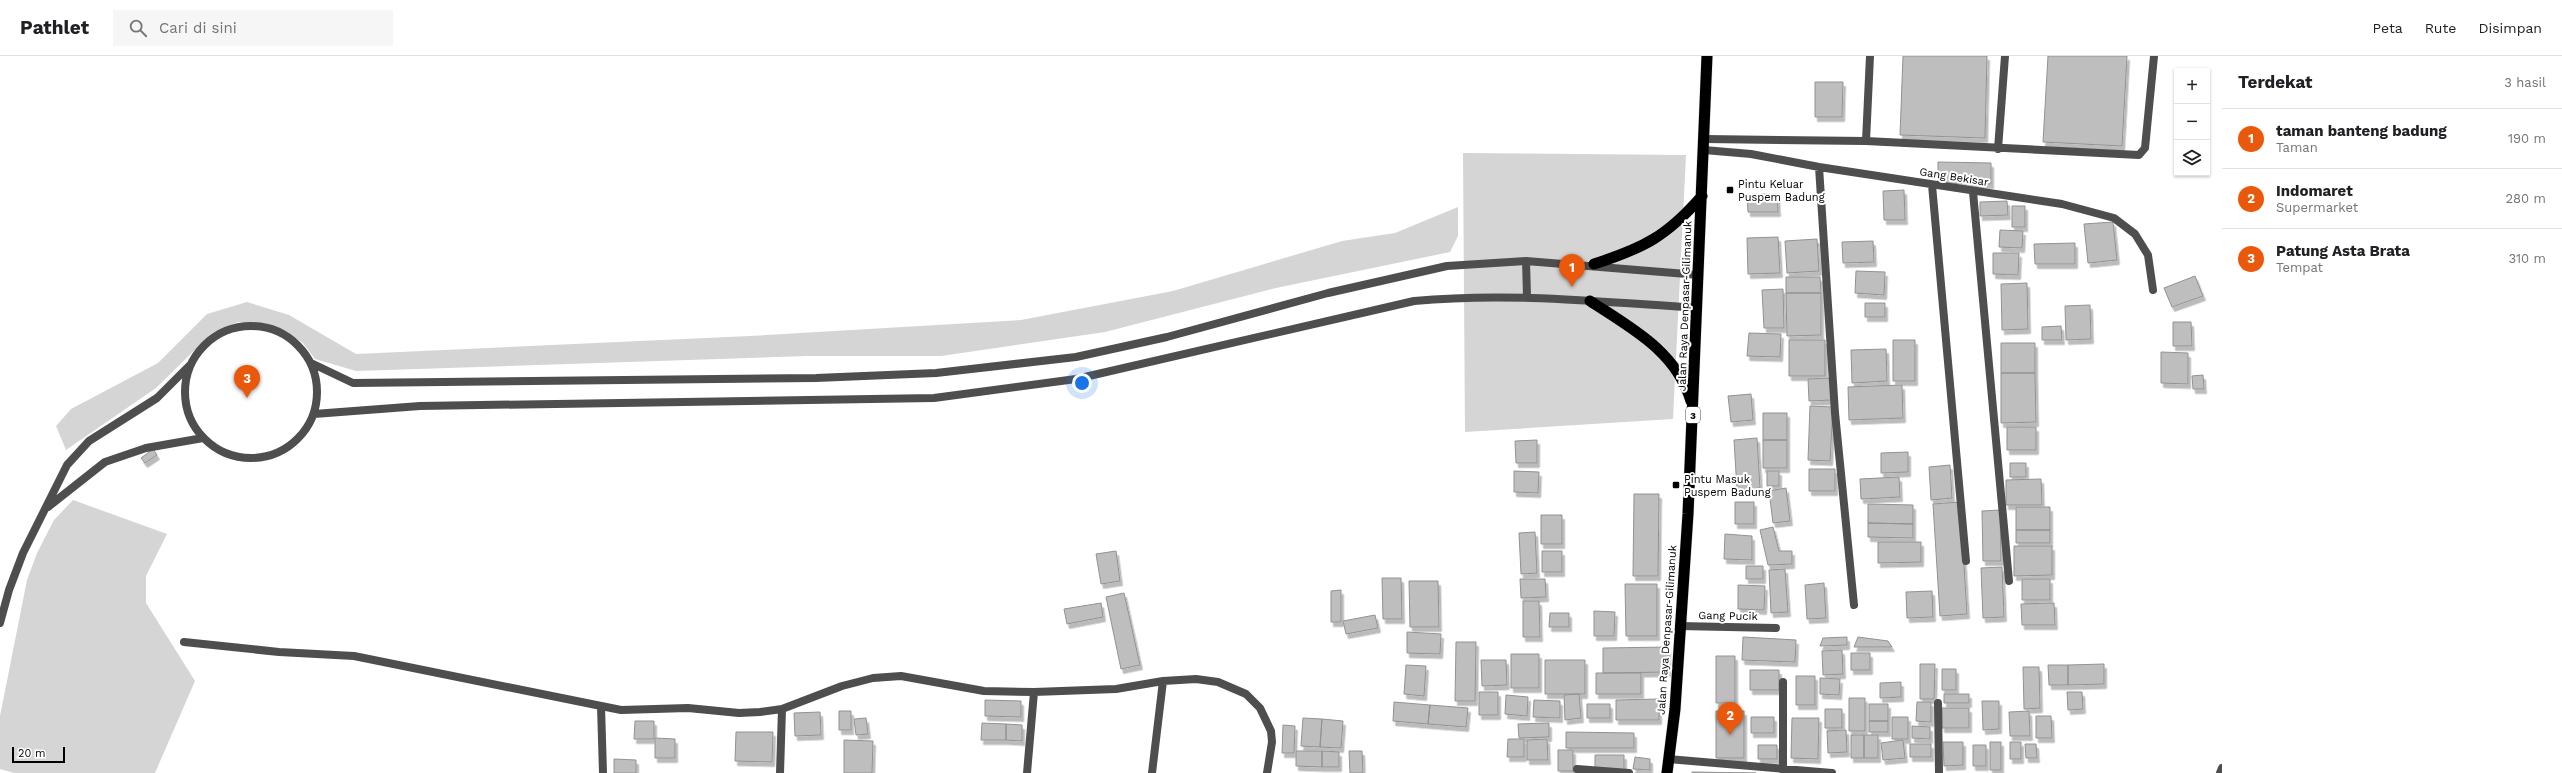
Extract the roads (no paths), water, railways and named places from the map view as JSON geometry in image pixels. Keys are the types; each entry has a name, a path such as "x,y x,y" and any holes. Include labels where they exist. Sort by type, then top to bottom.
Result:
{"highway":[{"name":"Jalan Raya Denpasar-Gilimanuk","path":"1667,773 1675,709 1679,626 1688,514 1698,308 1707,56"},
{"path":"1594,264 1631,252 1656,238 1680,221 1702,196"},
{"path":"1590,301 1625,324 1668,357 1686,383 1693,409"}],"street":[{"path":"1866,141 1870,56"},
{"path":"1998,149 2005,56"},
{"path":"1704,145 1866,141 2139,156 2145,148 2154,56"},
{"name":"Gang Bekisar","path":"1704,145 1819,168 2062,204 2114,218 2135,234 2148,255 2153,290"},
{"path":"1819,168 1835,413 1854,605"},
{"path":"1932,185 1966,561"},
{"path":"1973,192 2009,581"},
{"path":"1526,260 1528,296"},
{"path":"311,363 353,383 816,378 936,373 1076,357 1167,337 1328,293 1447,266 1526,260 1594,264 1699,275"},
{"path":"314,414 420,406 934,398 1076,379 1414,301 1456,297 1528,296 1698,308"},
{"path":"0,622 13,577 67,465 89,441 157,398 190,365 208,342 219,334 239,327 261,326 282,333 299,346 311,363 316,380 317,397 314,414 303,434 286,448 265,457 242,458 221,451 203,438 191,422 185,403 184,384 190,365"},
{"path":"45,510 105,462 146,448 203,438"},
{"name":"Gang Pucik","path":"1679,626 1776,628"},
{"path":"184,642 279,652 354,656 621,710 688,708 739,714 782,709 842,686 873,678 901,676 984,691 1034,692 1116,689 1163,681 1204,680 1218,682 1246,694 1260,708 1271,731 1272,742 1267,773"},
{"path":"1152,773 1163,681"},
{"path":"1783,682 1783,770"},
{"path":"1026,773 1034,692"},
{"path":"1938,703 1939,773"},
{"path":"601,706 603,773"},
{"path":"780,773 782,709"},
{"path":"1668,759 1832,773"},
{"path":"2220,773 2222,768"},
{"path":"1577,769 1629,773"}],"place":[{"name":"Pintu Keluar Puspem Badung","path":"1730,190"},
{"name":"taman banteng badung","path":"1572,287"},
{"name":"Patung Asta Brata","path":"247,398"},
{"name":"Pintu Masuk Puspem Badung","path":"1676,485"},
{"name":"Indomaret","path":"1730,735"}]}
